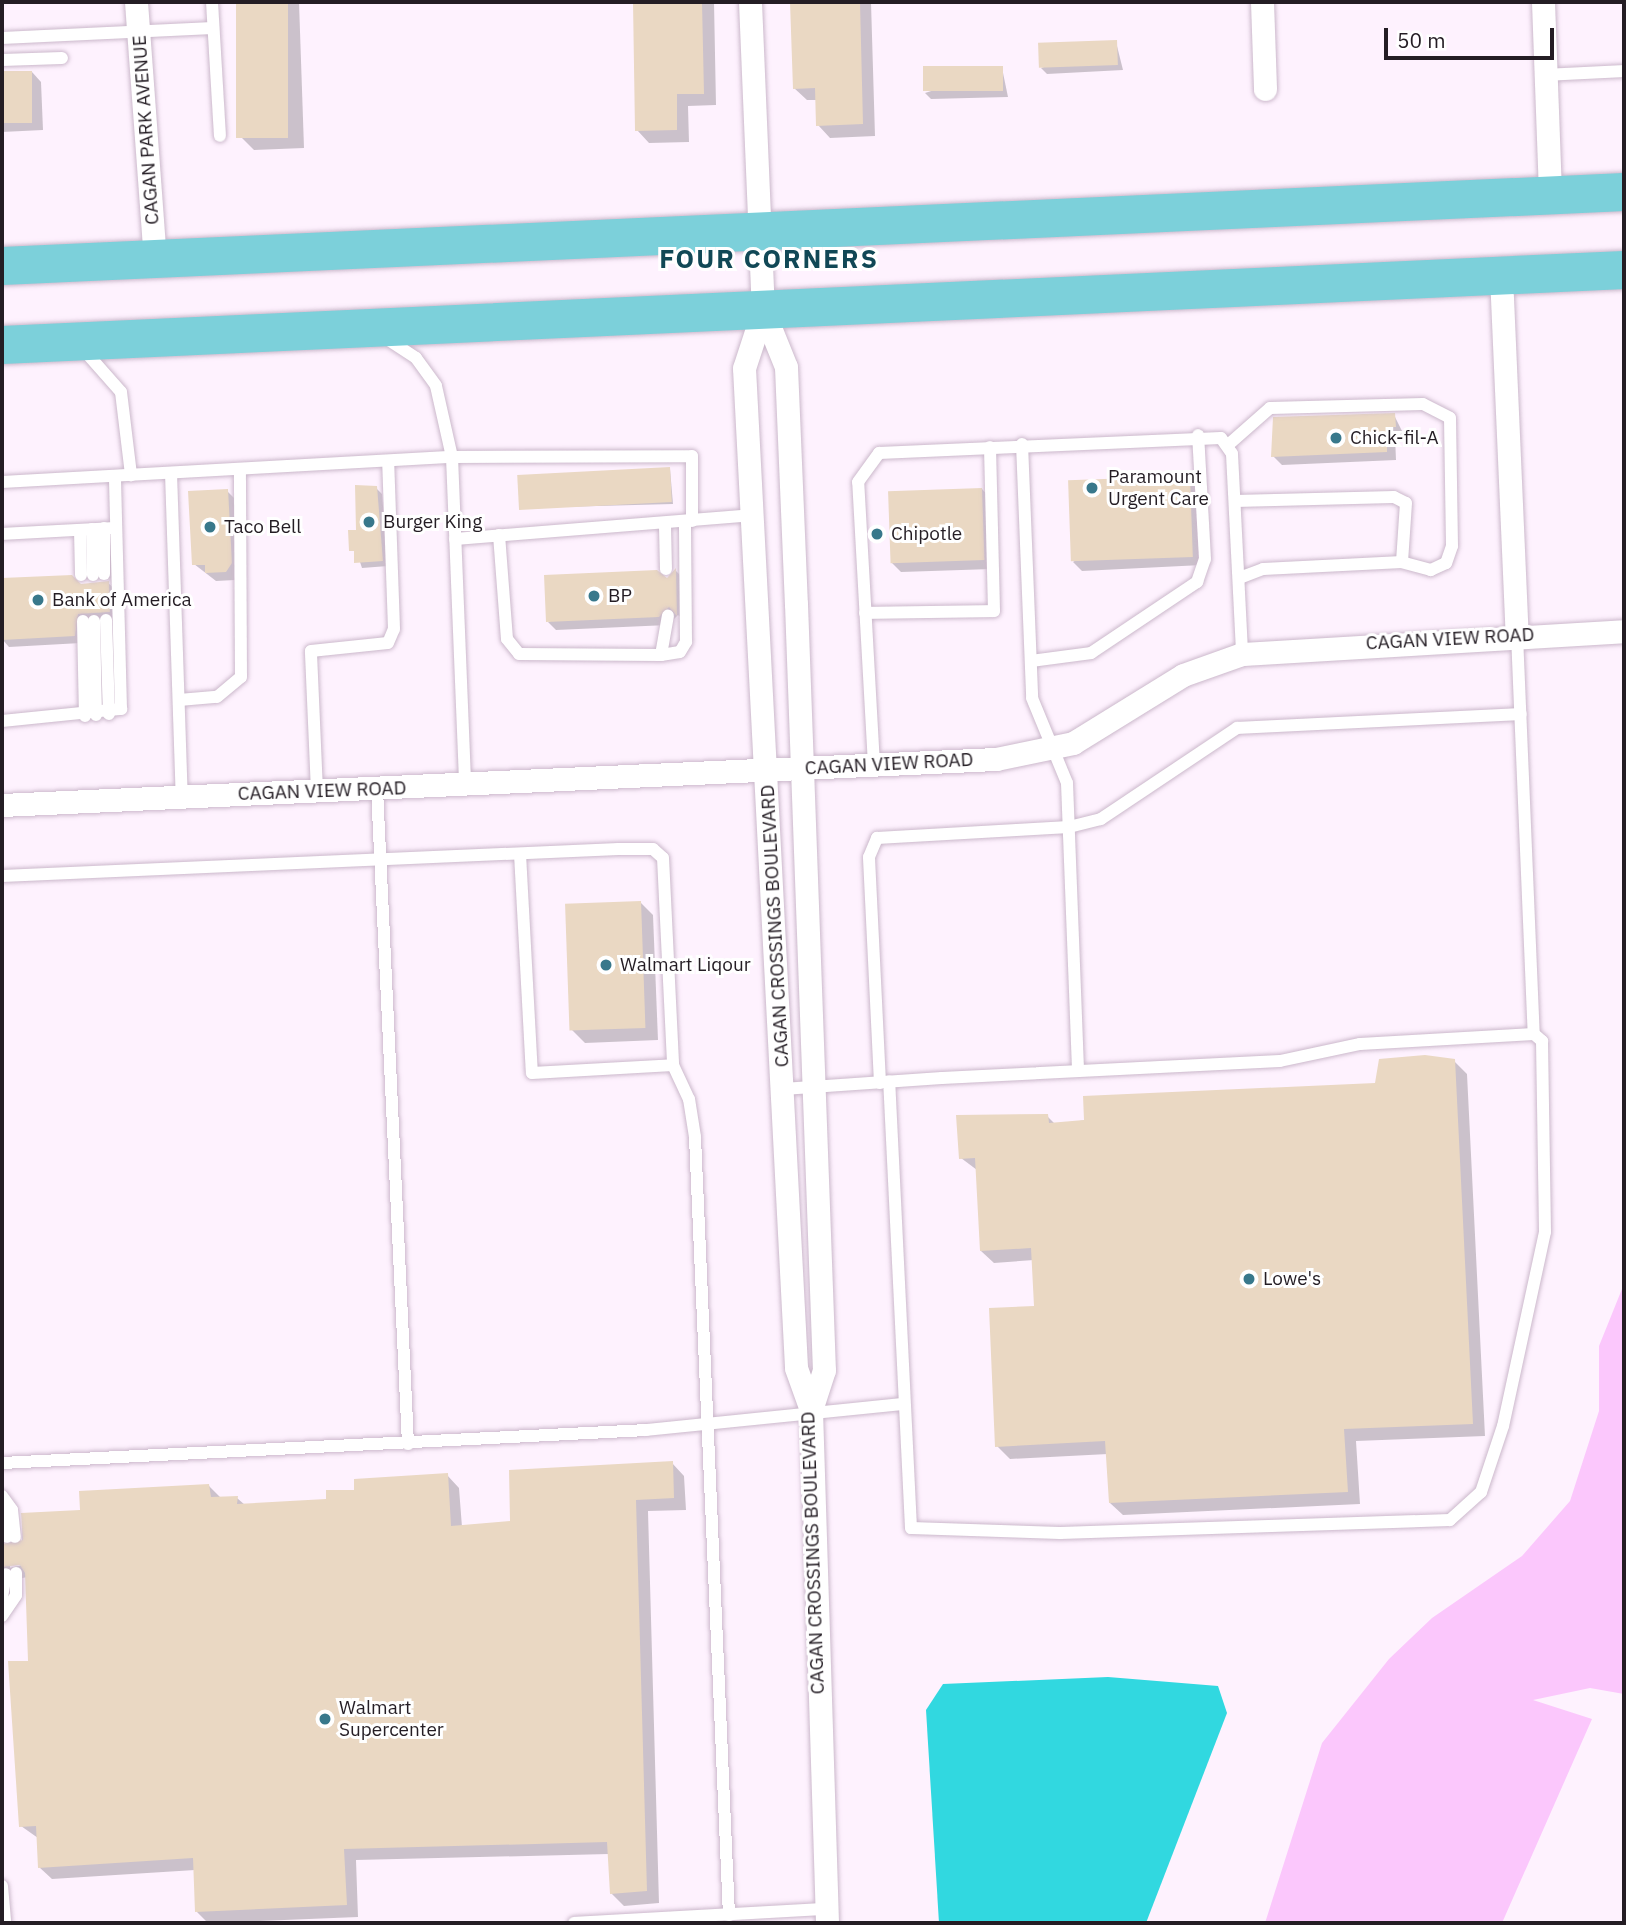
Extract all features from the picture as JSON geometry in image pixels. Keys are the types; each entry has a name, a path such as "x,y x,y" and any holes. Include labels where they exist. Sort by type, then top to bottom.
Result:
{"highway":[{"path":"2,266 1624,192"},
{"path":"1365,282 1382,265 1409,256 1624,245"},
{"path":"2,345 1624,270"}],"street":[{"name":"CAGAN PARK AVENUE","path":"136,2 155,259"},
{"path":"750,2 763,310"},
{"path":"1262,2 1265,89"},
{"path":"1543,2 1550,195"},
{"path":"1501,275 1517,635"},
{"name":"CAGAN CROSSINGS BOULEVARD","path":"763,310 744,368 796,1368 811,1410 826,1916"},
{"name":"CAGAN CROSSINGS BOULEVARD","path":"763,310 786,367 811,1088 824,1370 811,1410"},
{"name":"CAGAN VIEW ROAD","path":"2,805 874,765 1054,750 1110,725 1183,675 1242,654 1517,635 1624,631"}],"lane":[{"path":"212,2 220,136"},
{"path":"2,38 213,28"},
{"path":"2,60 62,58"},
{"path":"1545,75 1624,71"},
{"path":"372,329 416,358 436,386 452,457 465,785"},
{"path":"75,342 121,392 131,475"},
{"path":"1228,445 1270,408 1439,407 1450,418 1452,547 1446,563 1431,570 1402,562 1263,569 1240,578"},
{"path":"1031,661 1091,653 1189,591 1205,559 1198,435"},
{"path":"874,765 858,482 865,464 879,453 1023,444 1198,435 1228,445"},
{"path":"1023,444 1035,712 1067,782 1078,1071"},
{"path":"1228,445 1235,501 1242,654"},
{"path":"865,613 994,611 990,447"},
{"path":"2,482 452,457 692,456 686,642 680,652 662,655 519,654 507,639 499,535"},
{"path":"317,791 311,652 388,643 394,629 388,461"},
{"path":"179,699 217,697 241,677 240,469"},
{"path":"171,473 183,797"},
{"path":"97,529 93,575 97,529 115,476"},
{"path":"1235,501 1394,497 1406,503 1402,562"},
{"path":"455,539 666,526 751,515"},
{"path":"666,526 666,569"},
{"path":"2,534 97,529"},
{"path":"2,721 101,715 121,709 124,685 97,529"},
{"path":"662,655 668,616"},
{"path":"101,715 94,621 101,715"},
{"path":"1517,635 1534,1034"},
{"path":"783,1089 811,1088 884,1083 1078,1071 1280,1061 1360,1044 1534,1034 1542,1041 1545,1232 1495,1458 1481,1492 1450,1520 1060,1534 911,1528 884,1083 873,842 1069,827 1118,811 1237,728 1521,714"},
{"path":"377,789 408,1444"},
{"path":"2,876 642,849 663,858 673,1065 689,1100 695,1136 729,1915"},
{"path":"520,854 532,1073 673,1065"},
{"path":"2,1463 408,1444 708,1425 811,1410 904,1404"},
{"path":"2,1497 12,1510 11,1537"},
{"path":"2,1597 11,1574 16,1595 2,1616"},
{"path":"2,1886 5,1923"},
{"path":"574,1923 729,1915 826,1916"}],"shaded area":[{"path":"1624,1284 1624,1694 1590,1688 1533,1700 1592,1719 1502,1923 1265,1923 1322,1743 1389,1659 1432,1618 1522,1556 1570,1501 1599,1411 1599,1346"}],"water":[{"path":"1108,1677 1218,1686 1227,1713 1146,1923 939,1923 926,1710 943,1684"}],"building":[{"path":"236,2 288,2 288,138 236,138"},
{"path":"633,2 702,2 704,94 677,94 677,130 635,131"},
{"path":"790,2 860,2 863,124 816,126 815,88 793,89"},
{"path":"1117,40 1118,65 1039,68 1038,43"},
{"path":"923,66 1003,66 1003,91 923,91"},
{"path":"2,71 32,71 32,123 2,123"},
{"path":"1395,413 1396,427 1387,427 1387,452 1271,457 1273,417"},
{"path":"670,467 672,502 519,510 517,475"},
{"path":"1190,476 1193,557 1071,561 1068,480"},
{"name":"Burger King","path":"355,485 377,486 383,561 354,563 354,551 349,551 348,530 356,530"},
{"path":"982,488 985,560 891,563 888,491"},
{"name":"Taco Bell","path":"228,489 232,563 226,572 205,573 205,565 192,565 188,491"},
{"name":"BP","path":"676,568 677,616 669,607 659,617 546,622 544,575 657,570 667,578"},
{"name":"Bank of America","path":"72,575 81,584 109,581 110,612 78,614 75,636 2,640 2,578"},
{"name":"Walmart Liqour","path":"641,901 645,1028 569,1031 565,904"},
{"name":"Lowe's","path":"1425,1055 1455,1059 1473,1424 1344,1429 1348,1492 1109,1503 1105,1441 995,1447 989,1308 1034,1306 1031,1248 980,1251 975,1158 959,1159 956,1115 1048,1114 1049,1123 1084,1120 1083,1096 1375,1083 1379,1059"},
{"name":"Walmart Supercenter","path":"673,1461 674,1498 636,1500 647,1891 610,1894 607,1842 344,1849 347,1905 195,1912 193,1858 38,1868 36,1826 19,1827 8,1661 28,1661 25,1573 20,1565 2,1567 2,1544 23,1540 21,1513 80,1510 79,1491 209,1484 211,1497 238,1496 237,1504 326,1499 326,1490 354,1490 354,1479 448,1473 451,1526 510,1521 509,1470"}],"place":[{"name":"Chick-fil-A","path":"1336,438"},
{"name":"Paramount Urgent Care","path":"1092,488"},
{"name":"Burger King","path":"369,522"},
{"name":"Taco Bell","path":"210,527"},
{"name":"Chipotle","path":"877,534"},
{"name":"BP","path":"594,596"},
{"name":"Bank of America","path":"38,600"},
{"name":"Walmart Liqour","path":"606,965"},
{"name":"Lowe's","path":"1249,1279"},
{"name":"Walmart Supercenter","path":"325,1719"}],"district":[{"name":"FOUR CORNERS","path":"769,259"}]}
